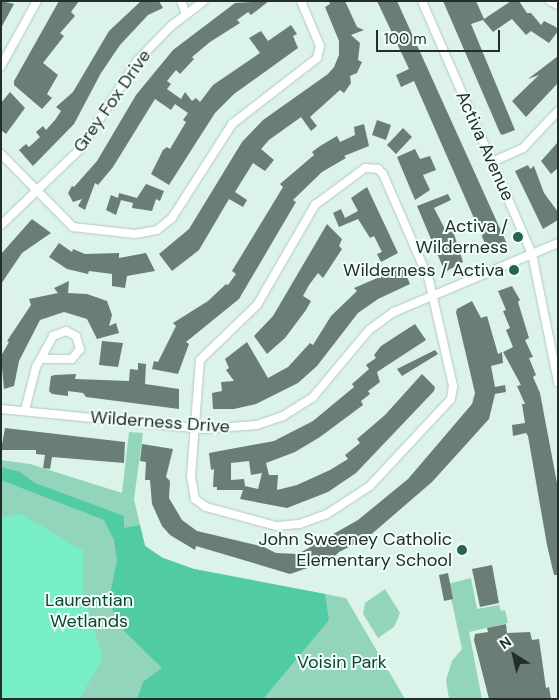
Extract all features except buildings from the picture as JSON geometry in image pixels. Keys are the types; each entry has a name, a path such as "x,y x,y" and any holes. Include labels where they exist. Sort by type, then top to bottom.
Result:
{"street":[{"path":"1,66 37,1"},
{"path":"181,1 186,14"},
{"name":"Grey Fox Drive","path":"1,225 34,190 81,148 137,60 186,14 204,1"},
{"path":"1,154 66,222 83,230 135,234 157,230 172,218 232,124 316,58 320,46 301,1"},
{"name":"Activa Avenue","path":"422,1 532,254 558,382"},
{"path":"550,1 558,5"},
{"path":"492,162 523,148 558,111"},
{"path":"365,168 378,169 383,174 434,295 453,386 451,399 370,486 327,514 299,524 276,526 200,504 192,491 191,476 198,368 204,353 257,305 315,205 365,168"},
{"name":"Wilderness Drive","path":"1,409 195,428 257,426 289,413 313,397 377,323 434,295 558,243"},
{"path":"26,410 36,367 53,336 66,331 76,336 80,350 72,359 42,359"}],"green space":[{"name":"Laurentian Wetlands","path":"129,432 143,433 134,499 145,546 163,558 194,569 346,598 405,699 1,699 1,460 30,464 122,493"},
{"path":"471,578 477,609 499,605 501,611 505,610 508,623 469,632 482,699 449,699 446,680 452,661 462,649 448,584"},
{"path":"385,589 400,613 394,627 378,638 363,614 365,603"}],"shaded area":[{"path":"1,467 20,472 35,483 124,516 124,528 140,525 145,546 163,558 194,569 325,594 329,620 263,699 137,699 143,682 162,668 117,624 109,599 117,560 114,540 104,520 1,480"},
{"path":"21,514 83,551 83,593 103,659 79,699 1,699 1,517"}],"place":[{"name":"Activa / Wilderness","path":"518,237"},
{"name":"Wilderness / Activa","path":"514,270"},
{"name":"John Sweeney Catholic Elementary School","path":"462,550"}],"park label":[{"name":"Voisin Park","path":"342,662"}]}
